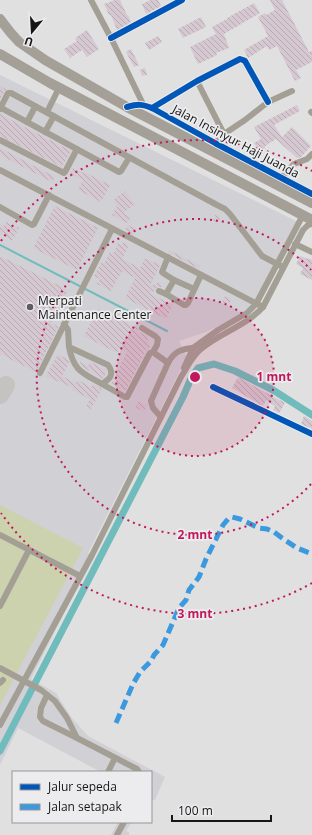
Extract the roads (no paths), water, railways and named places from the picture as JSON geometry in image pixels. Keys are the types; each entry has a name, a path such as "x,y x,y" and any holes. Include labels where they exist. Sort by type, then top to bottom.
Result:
{"highway":[{"name":"Jalan Insinyur Haji Juanda","path":"0,19 18,42 57,67 160,124 278,181 312,203"},
{"path":"0,54 59,88 308,217"},
{"path":"153,137 160,124"}],"street":[{"path":"91,0 143,104 128,106"},
{"path":"111,38 180,1"},
{"path":"152,108 197,81 242,59 245,61 268,102"},
{"path":"197,81 224,134"},
{"path":"47,112 59,88"},
{"path":"215,143 224,134 268,102 292,91"},
{"path":"129,158 119,172 0,109 9,93 47,112 225,209 262,256 278,264"},
{"name":"Jalan Insinyur Haji Juanda","path":"143,104 215,143 278,181 312,194"},
{"path":"27,122 35,107"},
{"path":"45,132 54,116"},
{"path":"0,140 64,173 66,172 77,149"},
{"path":"278,181 294,164 307,159 312,154"},
{"path":"0,170 263,307"},
{"path":"0,207 32,225 34,224 49,195"},
{"path":"161,417 153,408 151,401 171,357 183,349 192,348 218,330 247,313 308,217"},
{"path":"0,725 26,682 181,377 200,349 212,340 250,319 263,307 278,264 295,244 305,227 312,224"},
{"path":"40,373 112,229"},
{"path":"295,244 312,252"},
{"path":"168,257 162,272 194,290"},
{"path":"159,291 186,305 201,275"},
{"path":"166,294 174,280"},
{"path":"64,324 68,330 71,356 78,369 92,379 125,397 127,397 150,353 153,352 157,345 158,339 142,328"},
{"path":"69,347 108,365 112,373 108,381 102,384"},
{"path":"181,377 186,360 192,348"},
{"path":"153,352 168,363"},
{"path":"213,387 312,434"},
{"path":"0,535 80,576"},
{"path":"0,606 28,550"},
{"path":"0,668 41,690 55,701 67,718 77,738"},
{"path":"47,695 41,708 40,717 43,721 138,771"},
{"path":"108,771 115,758"},
{"path":"117,835 123,823"}],"waterway":[{"path":"0,245 167,331"},
{"path":"0,751 183,397 192,376 198,368 214,364 235,371 273,390 312,415"}],"place":[{"name":"Merpati Maintenance Center","path":"30,307"}]}
